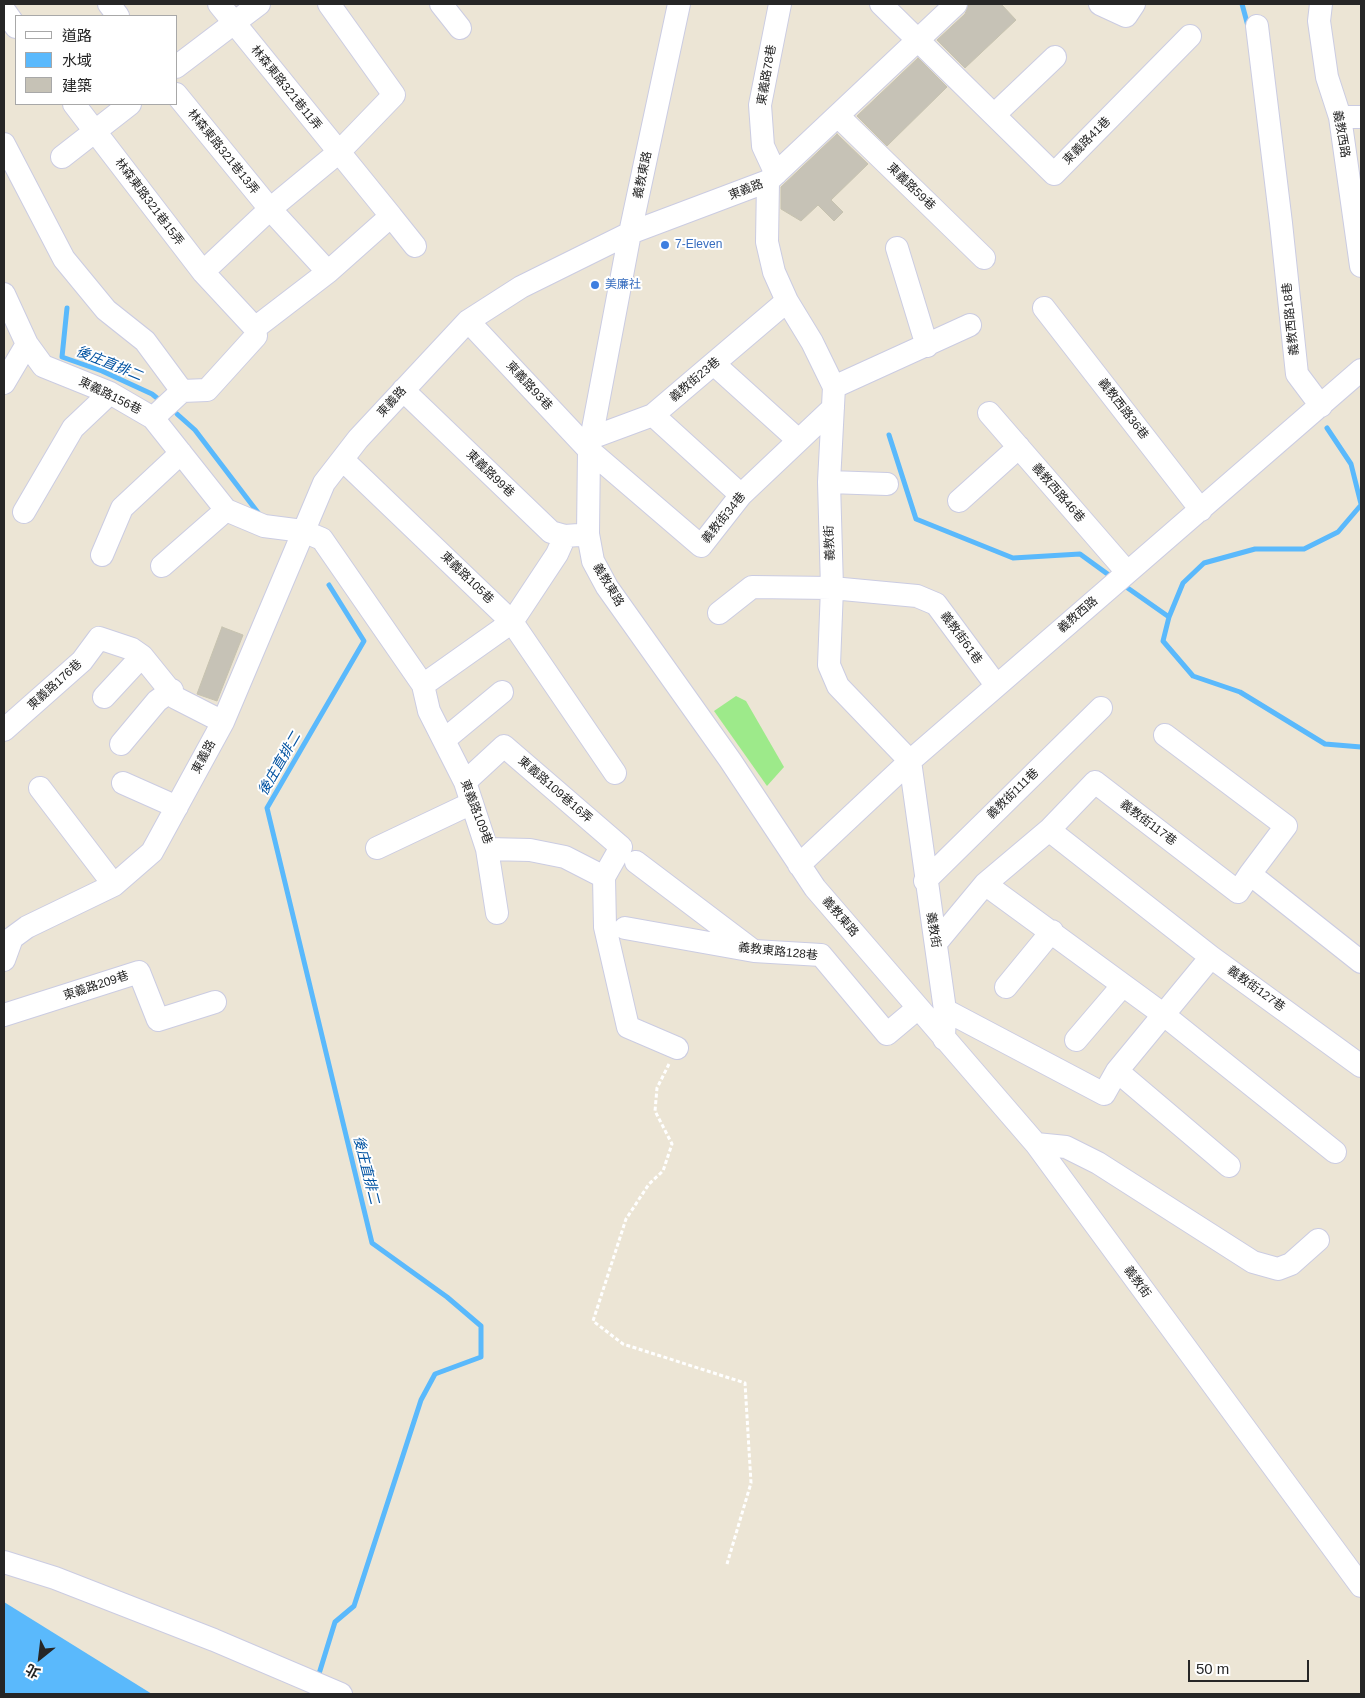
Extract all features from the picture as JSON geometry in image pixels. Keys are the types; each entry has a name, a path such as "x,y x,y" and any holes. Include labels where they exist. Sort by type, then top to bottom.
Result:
{"street":[{"path":"108,4 117,15"},
{"name":"林森東路321巷11弄","path":"219,4 233,24 415,246"},
{"path":"178,65 259,4"},
{"path":"203,272 270,209 339,152 394,94 329,4"},
{"path":"441,4 460,28"},
{"name":"義教東路","path":"679,4 630,233 590,444 588,534 593,561 607,587 730,760 815,888 944,1039"},
{"name":"東義路78巷","path":"772,178 763,146 760,105 780,4"},
{"name":"東義路41巷","path":"881,4 1054,174 1190,36"},
{"name":"東義路","path":"4,960 8,938 27,927 114,886 152,852 222,722 324,483 358,439 468,321 522,287 630,233 772,178 956,4"},
{"path":"1100,4 1126,16 1134,4"},
{"name":"義教西路","path":"1321,4 1319,21 1327,77 1351,117 1361,266"},
{"path":"4,10 15,25"},
{"name":"義教西路18巷","path":"1257,26 1297,374 1321,406"},
{"path":"994,114 1055,57"},
{"name":"林森東路321巷13弄","path":"178,96 270,209 328,272"},
{"name":"林森東路321巷15弄","path":"75,105 203,272 255,328"},
{"path":"62,158 129,105"},
{"name":"東義路59巷","path":"838,116 984,258"},
{"path":"4,144 64,259 106,310 145,341 182,392"},
{"name":"義教街","path":"772,178 768,242 774,272 787,301 812,342 833,397 829,482 832,588 829,665 838,686 910,761 925,881 945,1010 944,1039 1036,1144 1361,1586"},
{"path":"153,418 182,392 207,390 256,336 255,328 328,272 391,216"},
{"path":"897,248 927,346"},
{"name":"東義路156巷","path":"4,294 27,344 42,366 110,393 153,418 226,510 264,526 303,531"},
{"name":"義教街23巷","path":"590,444 653,415 787,301"},
{"name":"義教西路36巷","path":"1044,308 1201,510"},
{"name":"東義路93巷","path":"468,321 590,444"},
{"name":"義教街34巷","path":"590,444 701,546 741,495 797,439 833,397 970,325"},
{"path":"4,383 27,344"},
{"path":"714,364 797,439"},
{"name":"義教西路","path":"799,865 910,761 996,685 1361,370"},
{"name":"東義路99巷","path":"403,390 551,532 565,536"},
{"path":"24,512 73,428 110,393"},
{"name":"義教西路46巷","path":"990,413 1127,572"},
{"path":"653,415 741,495"},
{"path":"959,501 1019,447"},
{"path":"102,555 122,508 181,453"},
{"name":"東義路105巷","path":"343,460 512,622 615,773"},
{"path":"829,482 887,484"},
{"path":"162,566 226,510"},
{"name":"東義路109巷","path":"303,531 322,539 422,685 429,711 468,792 487,849 530,850 565,857 604,877"},
{"path":"422,685 512,622 557,554 565,536 588,534"},
{"name":"義教街61巷","path":"719,613 752,587 832,588 917,596 936,604 996,685"},
{"name":"東義路176巷","path":"4,730 82,661 99,638 132,649 142,656 172,690 176,698 222,722"},
{"path":"104,697 142,656"},
{"path":"121,744 157,700 172,690"},
{"path":"444,740 502,692"},
{"name":"義教街111巷","path":"925,881 1101,708"},
{"name":"義教街117巷","path":"936,943 985,884 1049,830 1095,782 1238,892 1286,826 1165,735"},
{"name":"東義路109巷16弄","path":"468,792 504,746 621,847 604,877"},
{"path":"122,783 177,807"},
{"path":"40,788 114,886"},
{"path":"377,848 468,792"},
{"path":"945,1010 1104,1094 1117,1072 1211,956 1049,830"},
{"path":"487,849 497,913"},
{"path":"636,862 754,951"},
{"path":"1250,874 1361,962"},
{"path":"604,877 605,927 628,1027 677,1048"},
{"path":"985,884 1164,1014 1335,1152"},
{"name":"義教東路128巷","path":"625,928 754,951 821,955 887,1034 918,1008"},
{"path":"1006,987 1052,932"},
{"name":"義教街127巷","path":"1211,956 1361,1066"},
{"name":"東義路209巷","path":"4,1015 139,972 158,1020 215,1002"},
{"path":"1076,1040 1123,985"},
{"path":"1117,1072 1229,1166"},
{"path":"1036,1144 1066,1147 1098,1162 1253,1262 1278,1269 1291,1264 1318,1240"},
{"path":"4,1562 55,1578 214,1640 277,1669 342,1694"}],"path":[{"path":"677,1048 657,1088 655,1112 672,1144 663,1171 649,1184 626,1218 593,1321 623,1344 745,1383 751,1483 727,1564"}],"green space":[{"path":"736,696 746,701 784,767 767,786 714,711"}],"water":[{"path":"4,1602 152,1694 4,1694"}],"building":[{"path":"969,4 1001,4 1016,20 965,68 937,40 965,14"},
{"path":"918,58 947,87 887,146 857,116"},
{"path":"837,134 868,164 831,200 843,212 834,221 818,205 801,221 781,209 781,187"},
{"path":"222,627 243,635 217,701 197,694"}],"waterway":[{"path":"1242,4 1248,26"},
{"name":"後庄直排二","path":"67,308 62,357 102,371 152,394 162,402"},
{"name":"後庄直排二","path":"177,414 195,430 259,514"},
{"path":"1327,428 1351,464 1361,504"},
{"path":"889,435 916,519 1013,558 1080,554 1113,578"},
{"path":"1361,505 1338,532 1304,549 1255,549 1204,563 1183,583 1169,617 1163,641 1193,676 1240,692 1325,744 1361,747"},
{"path":"1122,584 1169,617"},
{"name":"後庄直排二","path":"318,1677 335,1622 354,1606 421,1400 435,1374 481,1357 481,1326 447,1297 372,1243 267,808 364,641 329,585"}],"place":[{"name":"7-Eleven","path":"665,245"},
{"name":"美廉社","path":"595,285"}]}
